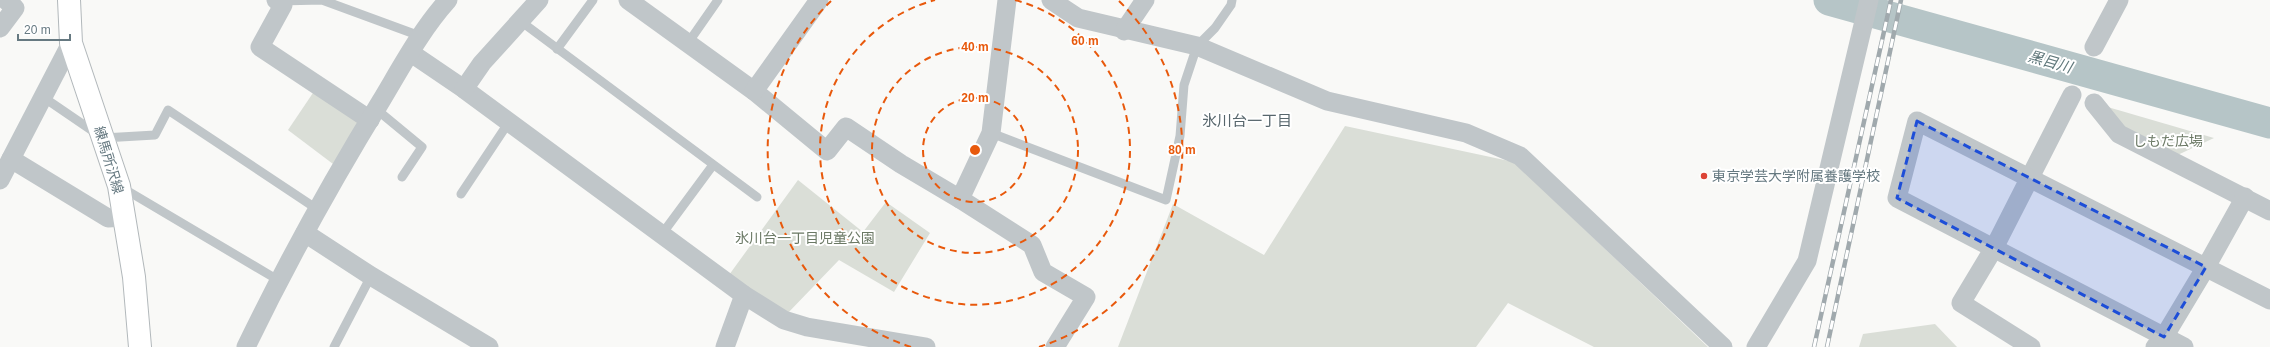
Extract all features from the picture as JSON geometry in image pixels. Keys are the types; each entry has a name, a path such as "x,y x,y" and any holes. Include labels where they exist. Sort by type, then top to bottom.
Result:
{"main road":[{"name":"練馬所沢線","path":"69,0 71,43 119,186 134,277 140,347"}],"street":[{"path":"0,28 15,8 6,0"},
{"path":"277,0 283,5 260,47 373,114"},
{"path":"246,347 278,280 317,209 420,36 448,0"},
{"path":"464,89 482,63 519,20 539,0"},
{"path":"628,0 754,91 827,151 846,127 901,164 960,199 1032,245 1043,272 1086,296 1055,347"},
{"path":"754,91 819,0"},
{"path":"960,199 991,133 1007,0"},
{"path":"1051,0 1078,18 1124,31 1197,46 1327,101 1466,133 1520,156 1723,347"},
{"path":"1124,31 1145,0"},
{"path":"1756,347 1807,262 1869,0"},
{"path":"2094,47 2120,0"},
{"path":"0,180 71,43"},
{"path":"411,53 464,89 744,296 784,320 875,343 926,347"},
{"path":"2031,347 1961,303 1994,248 2072,95"},
{"path":"2094,103 2119,134 2270,211"},
{"path":"2184,347 2160,342 1994,248 1897,198 1917,121 2031,177 2270,300"},
{"path":"11,160 108,218 124,216"},
{"path":"2160,342 2206,267 2245,197"},
{"path":"305,233 371,276 489,347"},
{"path":"725,347 744,296"}],"lane":[{"path":"277,0 322,0 420,36"},
{"path":"557,49 593,0"},
{"path":"688,43 718,0"},
{"path":"991,133 1166,200 1180,136 1184,86 1197,46 1215,28 1231,5 1232,0"},
{"path":"519,20 756,197"},
{"path":"43,97 103,138 156,135 168,110 317,209"},
{"path":"373,114 422,147 402,177"},
{"path":"461,194 509,122"},
{"path":"662,234 713,165"},
{"path":"119,186 278,280"},
{"path":"334,347 371,276"}],"highlighted area":[{"path":"1917,121 2206,267 2164,337 1897,198"}],"green space":[{"path":"319,84 370,123 341,170 288,130"},
{"name":"しもだ広場","path":"2094,103 2214,138 2169,159 2119,134"},
{"path":"1345,126 1514,162 1708,347 1594,347 1508,303 1476,347 1118,347 1173,204 1264,255"},
{"name":"氷川台一丁目児童公園","path":"798,180 863,232 886,202 930,233 894,292 839,260 786,315 729,275"},
{"path":"1935,324 1957,347 1859,347 1863,334"}],"waterway":[{"name":"黒目川","path":"1829,0 2270,123"}],"railway":[{"path":"1814,347 1891,0"},
{"path":"1827,347 1901,0"}],"place":[{"name":"東京学芸大学附属養護学校","path":"1704,176"}],"district":[{"name":"氷川台一丁目","path":"1247,121"}]}
